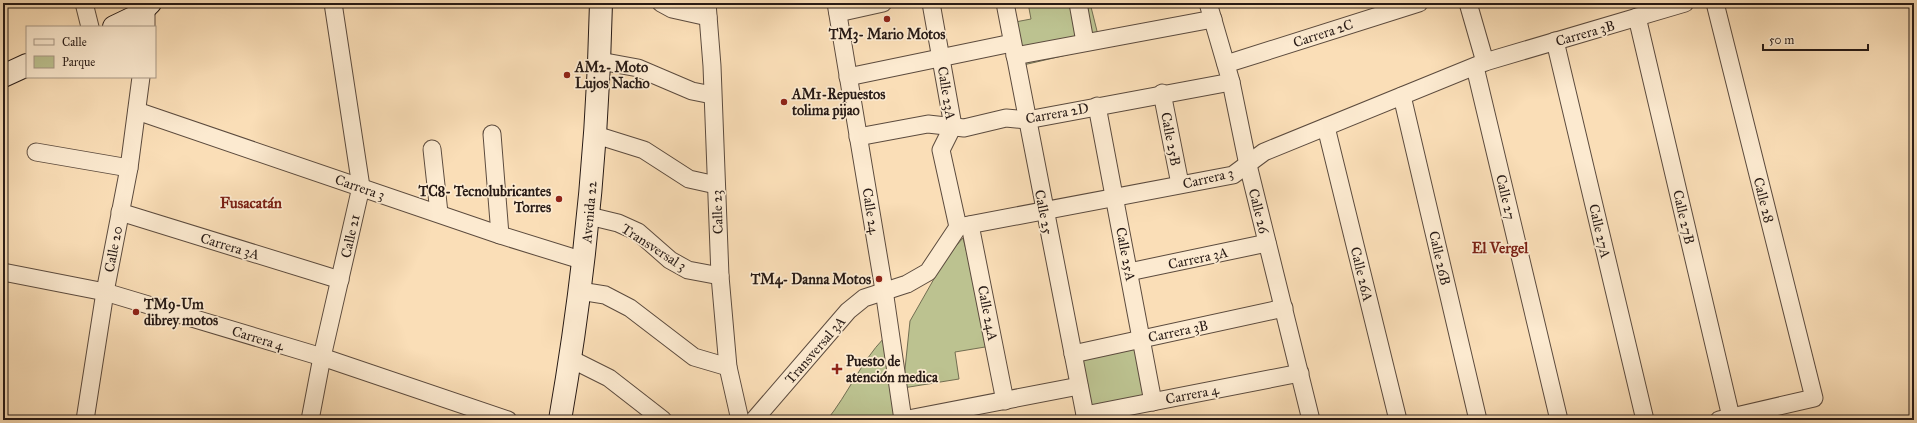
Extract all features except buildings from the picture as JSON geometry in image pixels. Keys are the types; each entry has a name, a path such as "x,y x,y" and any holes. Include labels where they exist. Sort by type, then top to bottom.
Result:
{"street":[{"path":"84,3 90,26"},
{"name":"Calle 21","path":"310,420 322,357 361,187 333,3"},
{"name":"Avenida 22","path":"560,420 571,359 589,216 596,135 601,3"},
{"path":"661,3 672,9 708,10"},
{"path":"837,8 882,3"},
{"name":"Calle 23A","path":"931,3 952,126 941,150 964,226"},
{"name":"Calle 25","path":"1005,3 1085,418"},
{"path":"1078,3 1085,42"},
{"name":"Carrera 2C","path":"1226,64 1419,3"},
{"name":"Calle 27","path":"1468,3 1480,65 1559,420"},
{"name":"Carrera 3B","path":"1480,65 1685,3"},
{"name":"Calle 28","path":"1715,3 1814,398 1725,419"},
{"name":"Calle 24","path":"837,8 884,290 903,420"},
{"name":"Calle 23","path":"708,10 720,276 728,367 740,420"},
{"path":"848,77 941,58 1085,42 1210,11"},
{"name":"Calle 26","path":"1210,11 1231,82 1248,165 1311,420"},
{"path":"116,26 147,12"},
{"name":"Calle 27B","path":"1637,17 1725,419"},
{"name":"Calle 27A","path":"1555,42 1645,420"},
{"path":"600,61 638,68 692,90 712,95"},
{"path":"3,75 26,65"},
{"name":"Carrera 3","path":"964,226 1232,175 1248,165 1264,152 1480,65"},
{"name":"Calle 20","path":"85,420 104,292 129,168 141,78"},
{"name":"Carrera 2D","path":"858,137 928,124 964,128 1006,118 1027,120 1162,93 1231,82"},
{"name":"Calle 25B","path":"1162,93 1180,184"},
{"name":"Calle 26B","path":"1402,96 1478,420"},
{"name":"Calle 25A","path":"1097,106 1153,402"},
{"name":"Carrera 3","path":"137,111 500,235 584,261"},
{"name":"Calle 26A","path":"1326,127 1398,420"},
{"path":"492,134 500,235"},
{"path":"596,135 644,150 689,179 716,185"},
{"path":"432,149 439,213"},
{"path":"36,152 129,168"},
{"name":"Carrera 3A","path":"120,212 340,280"},
{"name":"Transversal 3","path":"589,216 618,223 638,232 670,260 688,270 720,276"},
{"path":"884,290 907,284 928,272 964,226"},
{"name":"Calle 24A","path":"964,226 1006,401"},
{"name":"Carrera 3A","path":"1129,272 1268,243"},
{"name":"Carrera 4","path":"3,272 104,292 322,357 508,420"},
{"name":"Transversal 3A","path":"754,420 848,312 864,298 884,290"},
{"path":"580,291 605,295 630,308 694,357 728,367"},
{"name":"Carrera 3B","path":"1073,354 1284,308"},
{"path":"571,359 609,378 663,420"},
{"name":"Carrera 4","path":"1085,418 1153,402 1300,373"},
{"path":"903,420 970,414 1006,401 1079,386"}],"green space":[{"path":"1028,3 1090,3 1101,47 1019,66 1010,23 1031,19"},
{"path":"963,238 991,346 955,352 959,379 903,388 910,321 947,256"},
{"path":"884,338 896,420 827,420 842,400 868,357"},
{"path":"1139,345 1150,401 1086,414 1075,358"}],"place":[{"name":"TM3- Mario Motos","path":"887,19"},
{"name":"AM2- Moto Lujos Nacho","path":"567,75"},
{"name":"AM1-Repuestos tolima pijao","path":"784,102"},
{"name":"TC8- Tecnolubricantes Torres","path":"559,199"},
{"name":"TM4- Danna Motos","path":"879,279"},
{"name":"TM9-Um dibrey motos","path":"136,312"},
{"name":"Puesto de atención medica","path":"837,369"}],"district":[{"name":"Fusacatán","path":"251,203"},
{"name":"El Vergel","path":"1500,248"}]}
